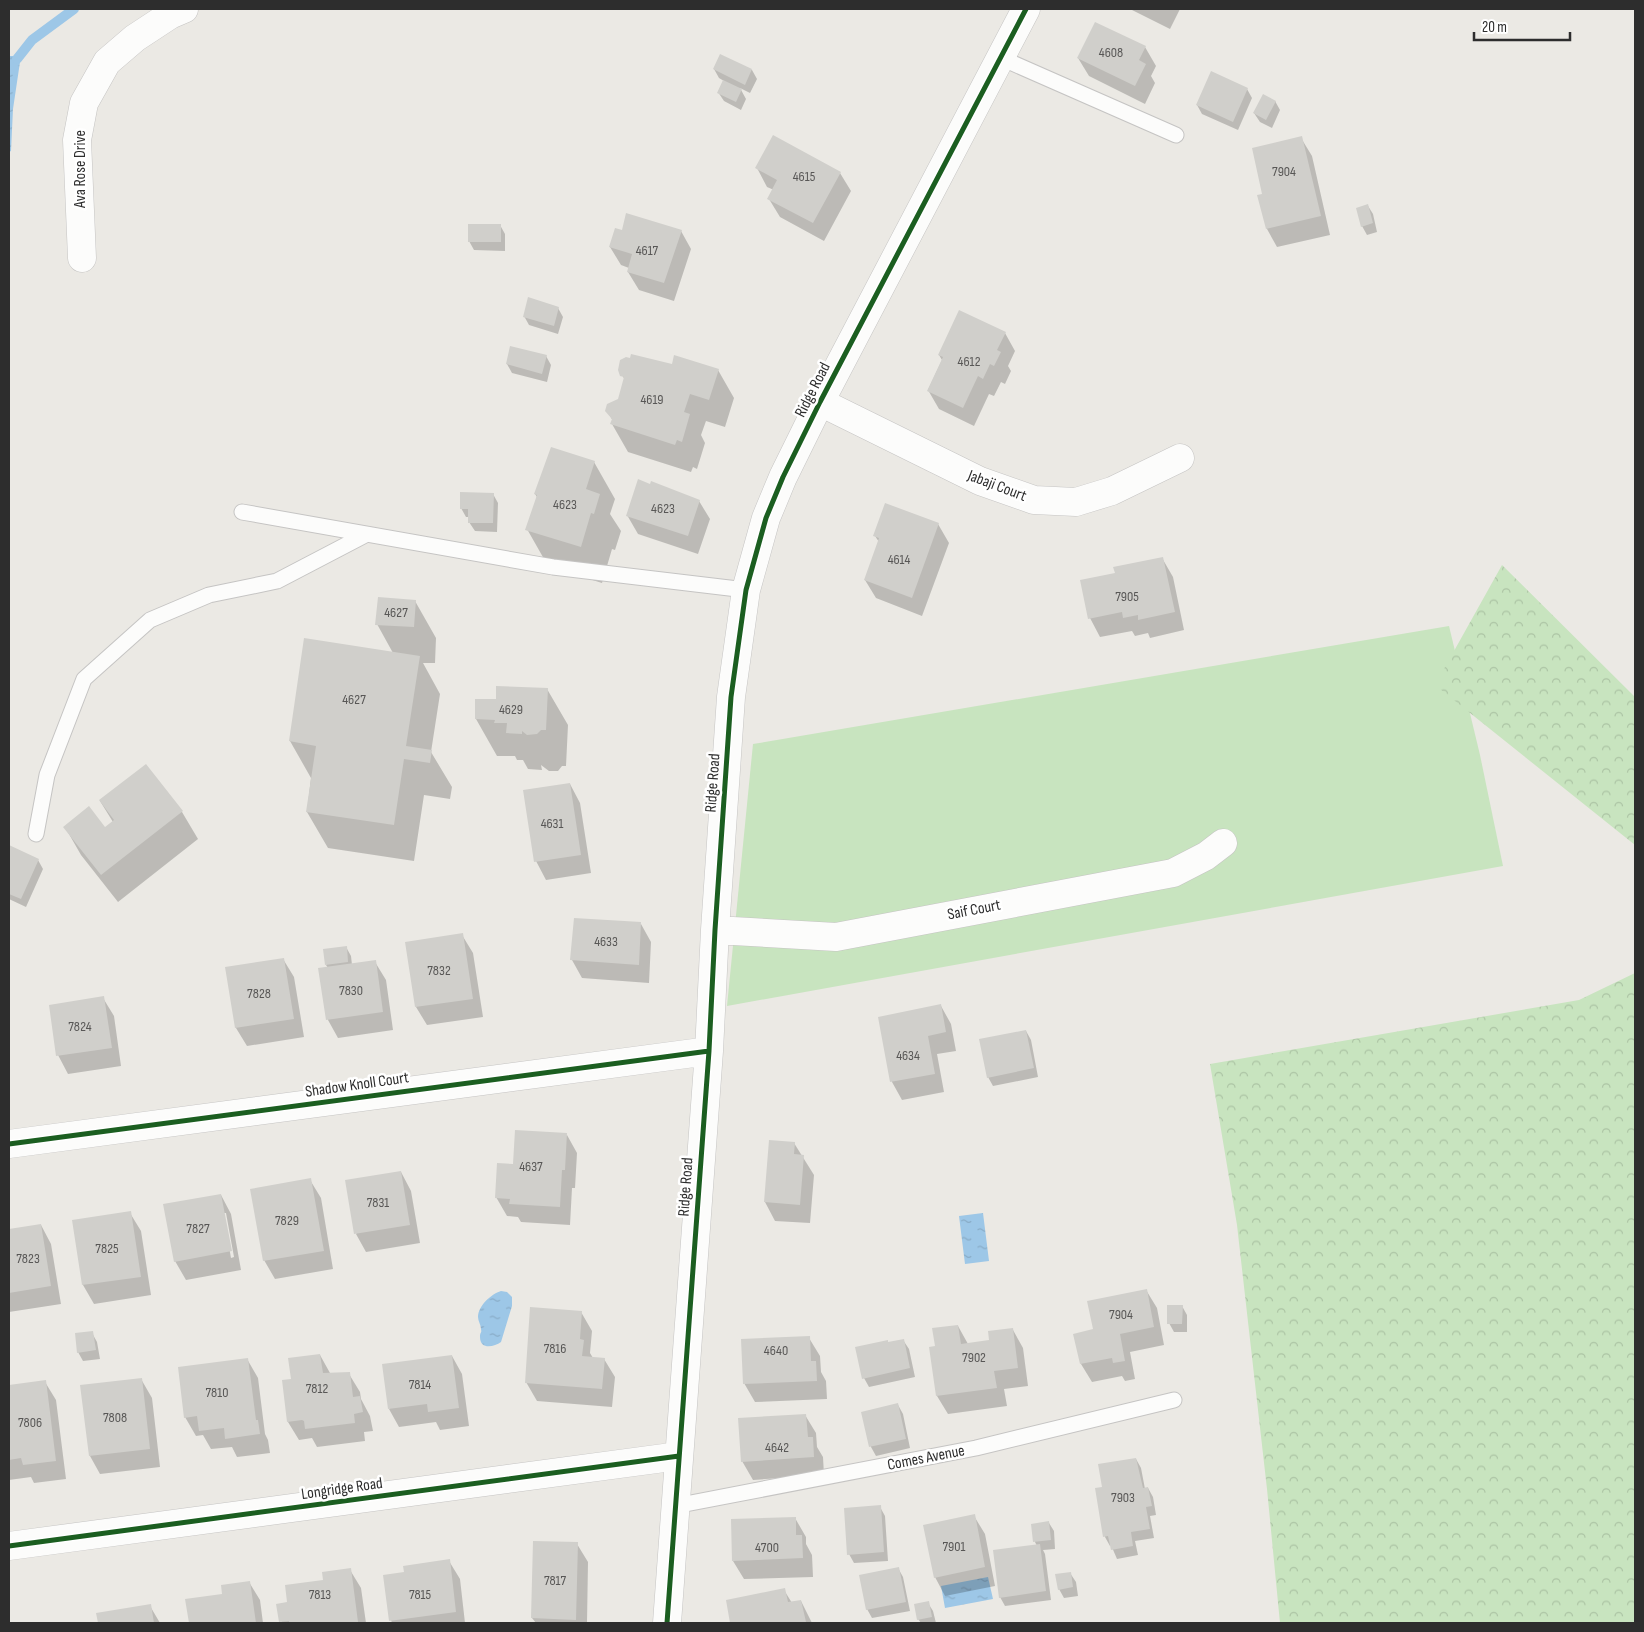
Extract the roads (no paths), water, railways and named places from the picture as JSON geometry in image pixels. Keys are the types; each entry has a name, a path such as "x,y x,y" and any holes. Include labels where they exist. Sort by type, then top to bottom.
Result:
{"street":[{"name":"Ava Rose Drive","path":"82,258 77,140 84,103 107,62 135,38 170,15 184,9"},
{"name":"Ridge Road","path":"667,1623 709,1050 731,697 746,590 766,518 820,402 1026,9"},
{"name":"Jabaji Court","path":"820,402 980,481 1034,500 1076,502 1112,491 1180,458"},
{"name":"Saif Court","path":"715,930 836,937 1173,873 1206,856 1223,843"},
{"name":"Shadow Knoll Court","path":"9,1144 709,1050"},
{"name":"Longridge Road","path":"9,1546 679,1456"}],"lane":[{"path":"1001,58 1176,135"},
{"path":"242,512 553,567 746,590"},
{"path":"36,834 48,775 84,679 150,620 209,595 277,582 367,534"},
{"name":"Comes Avenue","path":"675,1506 976,1448 1174,1400"}],"water":[{"path":"9,56 15,56 20,62 13,109 11,151 9,152"},
{"path":"983,1213 989,1261 965,1264 959,1216"},
{"path":"501,1291 507,1292 512,1297 512,1306 501,1342 485,1346 482,1344 480,1335 481,1326 478,1318 480,1309 493,1295"},
{"path":"988,1577 993,1599 945,1608 941,1586"}],"waterway":[{"path":"17,59 32,40 74,9"}]}
